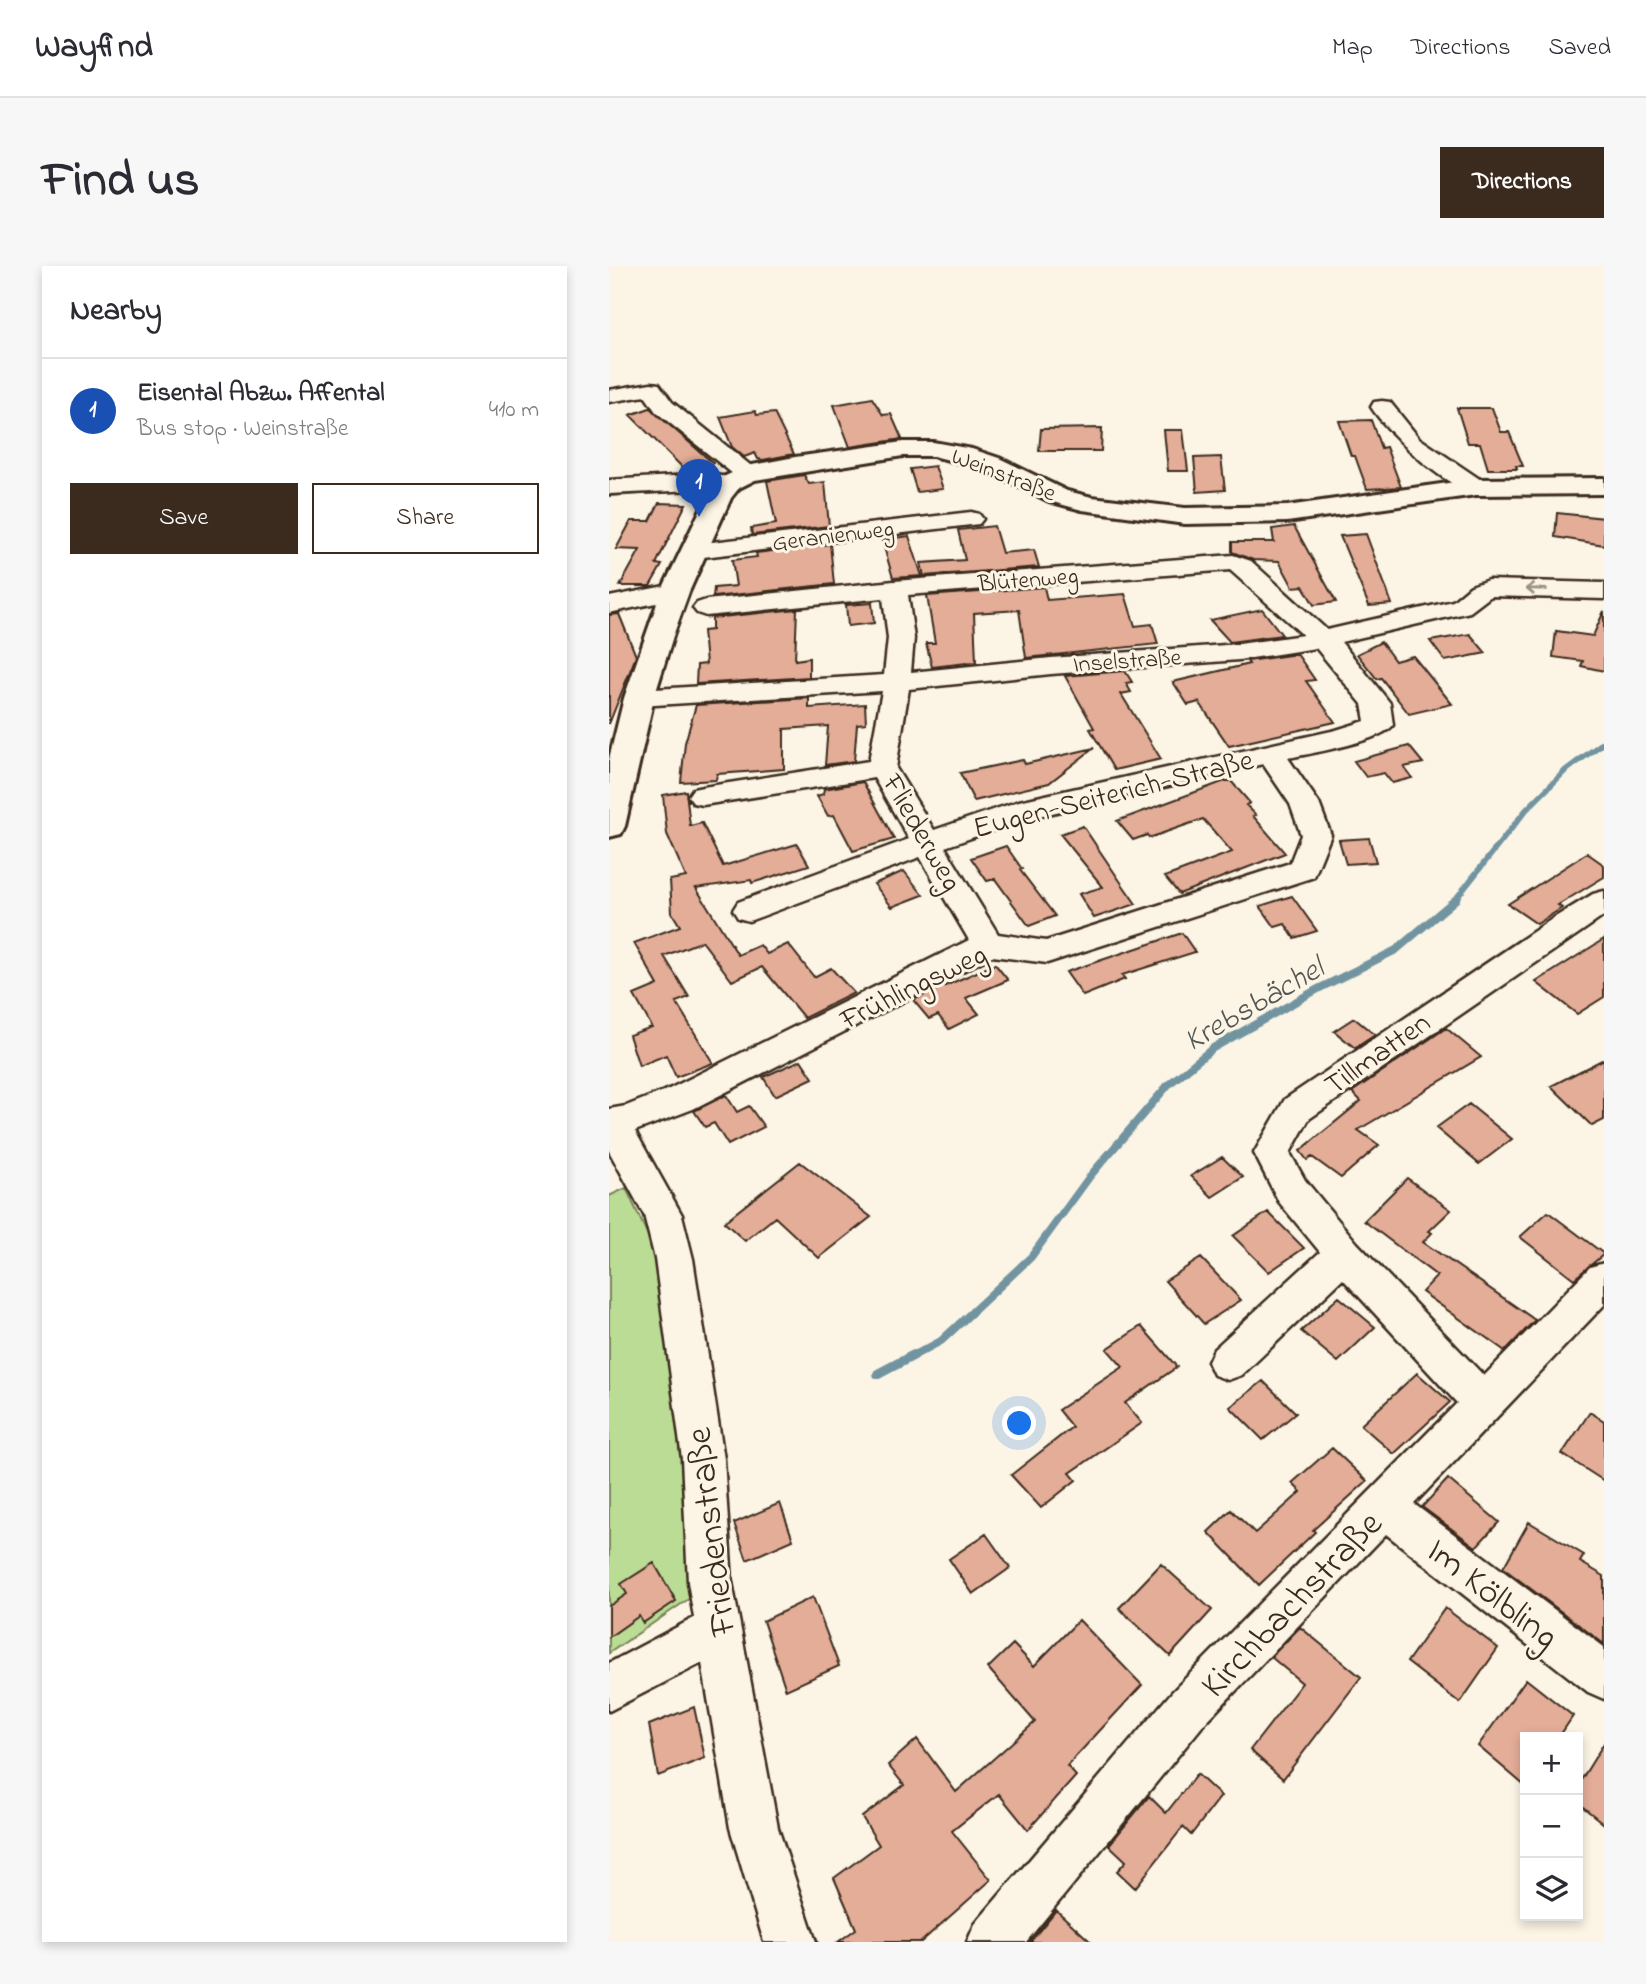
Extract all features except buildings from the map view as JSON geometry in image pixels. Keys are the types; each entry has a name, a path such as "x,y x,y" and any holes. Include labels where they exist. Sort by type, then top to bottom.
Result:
{"main road":[{"name":"Weinstraße","path":"738,479 795,464 903,449 933,449 963,454 990,463 1058,496 1091,505 1141,513 1237,517 1287,514 1476,487 1604,486"},
{"path":"609,826 639,698 675,592 719,495 738,479"}],"street":[{"path":"609,396 651,389 664,407 738,479"},
{"path":"1382,407 1387,417 1410,440 1476,487"},
{"path":"609,487 738,479"},
{"name":"Geranienweg","path":"695,551 971,519"},
{"name":"Blütenweg","path":"706,608 894,589 1233,562 1242,566 1322,638"},
{"name":"Inselstraße","path":"639,698 897,682 1051,666 1239,652 1294,645 1461,607 1469,603 1480,590 1488,588 1604,591"},
{"name":"Fliederweg","path":"894,589 901,638 897,682 882,768 988,944"},
{"path":"609,605 675,592"},
{"name":"Eugen-Seiterich-Straße","path":"749,910 1019,811 1270,754 1379,725 1376,703 1322,638"},
{"name":"Frühlingsweg","path":"609,1123 630,1119 681,1099 988,944 1047,952 1303,870 1316,835 1304,803 1270,754"},
{"path":"703,796 882,768"},
{"name":"Tillmatten","path":"1482,1402 1344,1254 1292,1191 1272,1153 1297,1109 1551,934 1604,902"},
{"name":"Friedenstraße","path":"609,1135 622,1141 645,1179 663,1215 674,1259 703,1459 710,1582 754,1828 790,1942"},
{"path":"1228,1362 1344,1254"},
{"name":"Kirchbachstraße","path":"993,1942 1188,1708 1604,1279"},
{"name":"Im Kölbling","path":"1384,1507 1604,1676"},
{"path":"609,1689 719,1629"}],"green space":[{"path":"626,1188 669,1281 693,1596 609,1653 609,1196"}],"waterway":[{"path":"609,495 670,491"},
{"name":"Krebsbächel","path":"1455,900 1526,810 1565,771 1604,742"},
{"name":"Krebsbächel","path":"911,1357 941,1341 1031,1257 1090,1176 1168,1085 1213,1048 1318,989 1396,950 1455,900"},
{"name":"Krebsbächel","path":"878,1374 914,1355"}],"place":[{"name":"Eisental Abzw. Affental","path":"699,517"}]}
